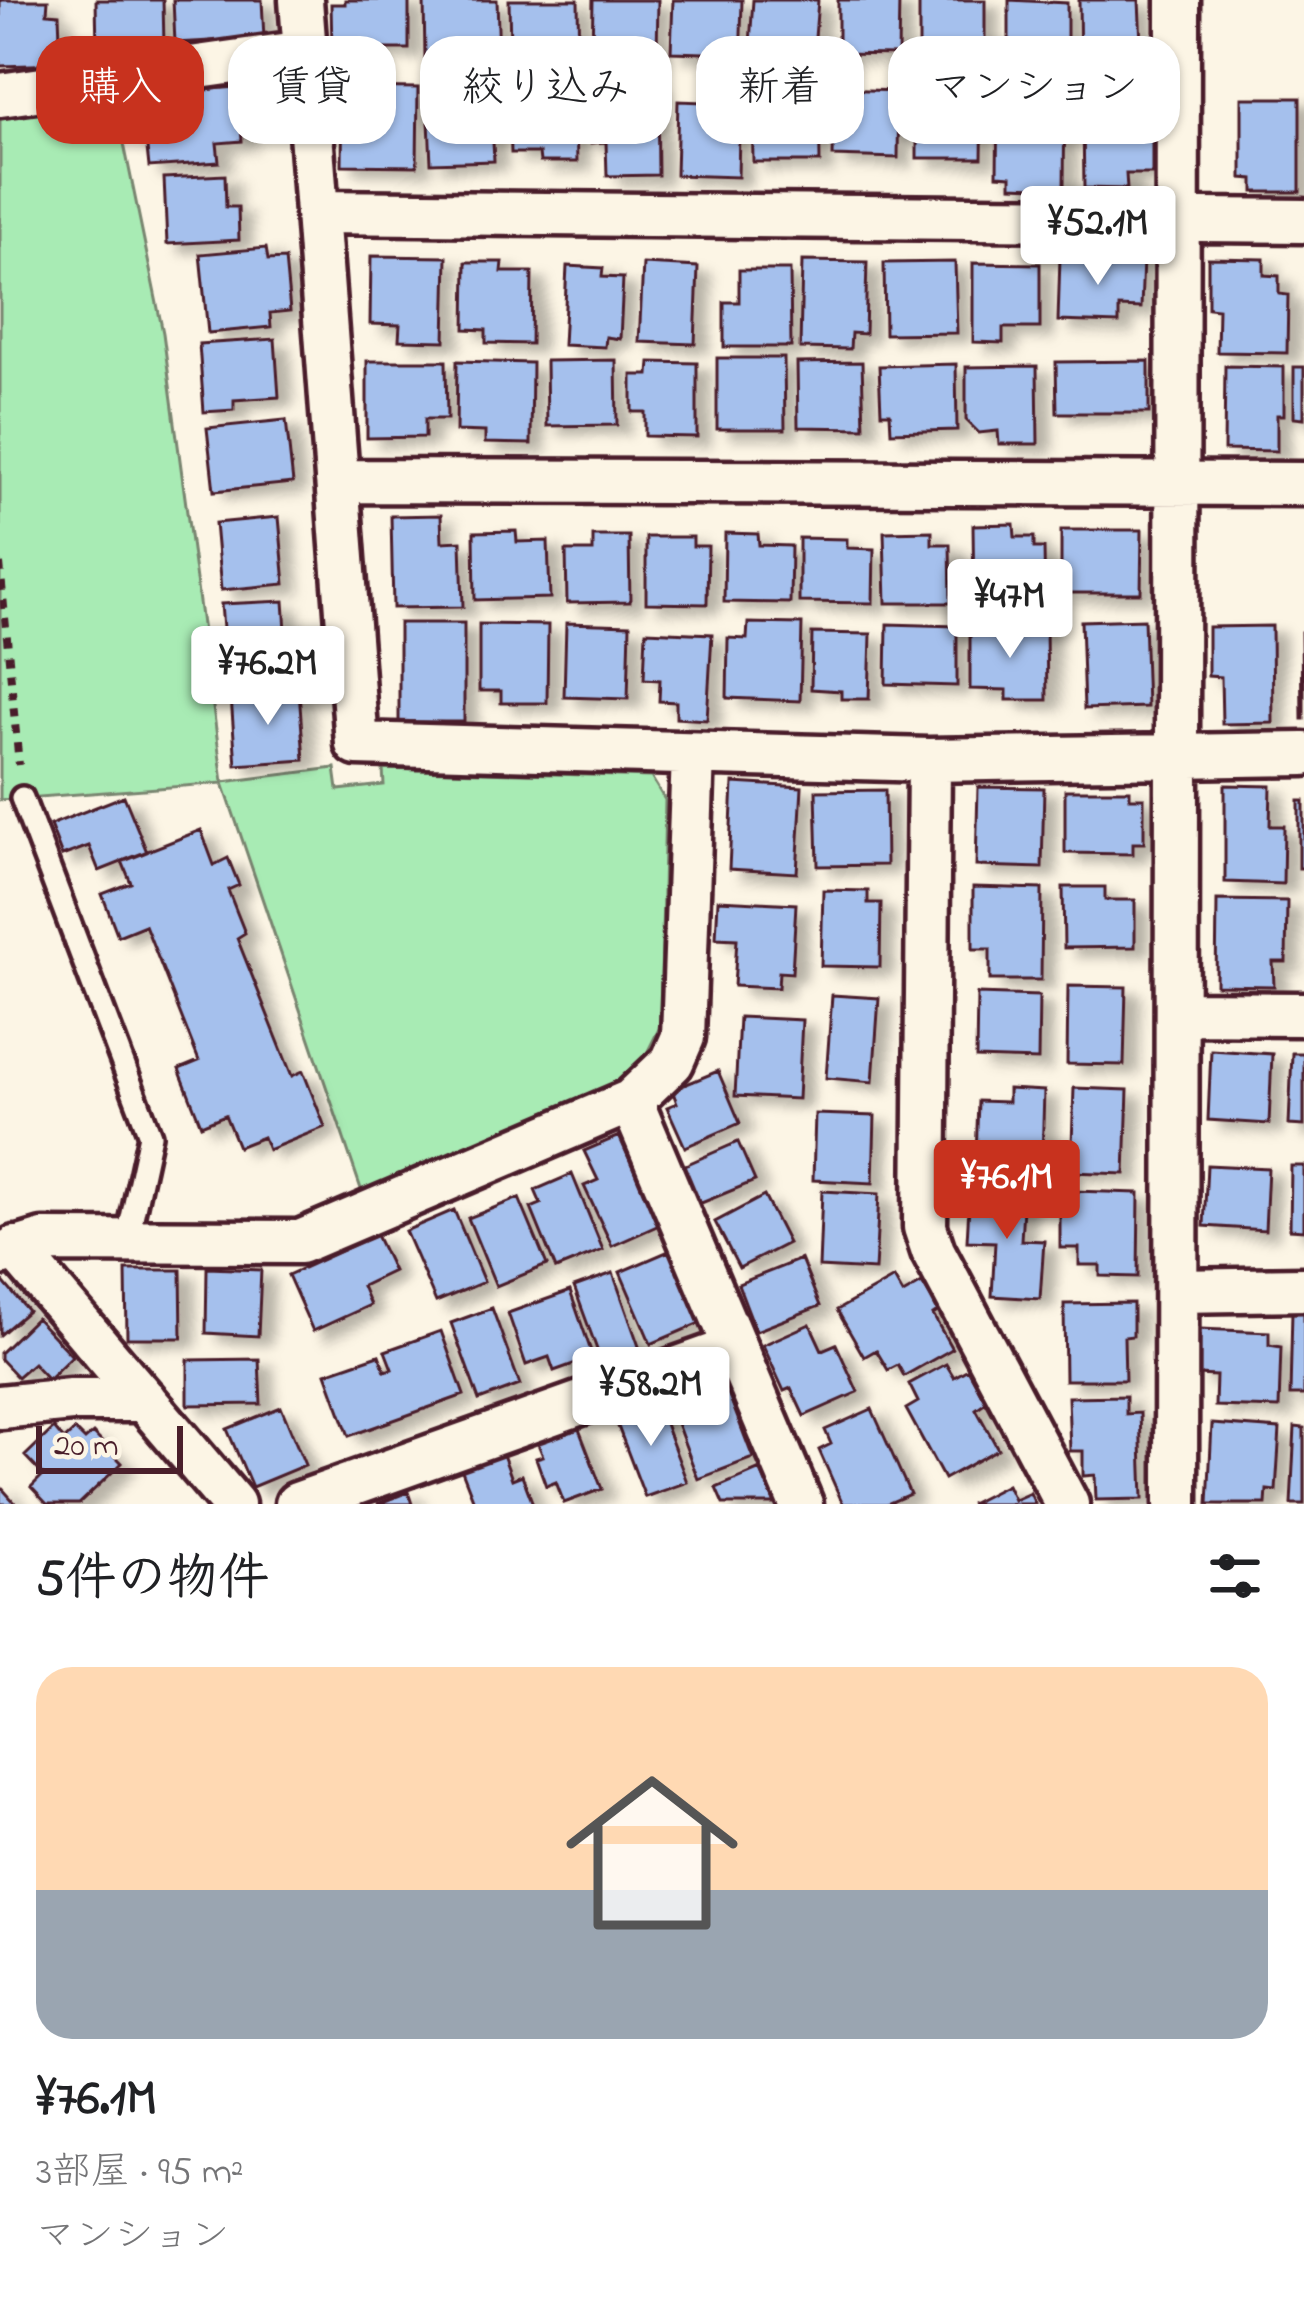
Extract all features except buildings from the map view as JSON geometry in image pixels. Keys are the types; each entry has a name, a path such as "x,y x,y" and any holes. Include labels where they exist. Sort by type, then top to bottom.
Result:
{"street":[{"path":"301,0 304,36"},
{"path":"1176,1504 1178,0"},
{"path":"0,94 228,63"},
{"path":"312,144 357,744 928,760 1304,754"},
{"path":"317,212 1304,221"},
{"path":"338,481 1304,484"},
{"path":"233,1504 145,1400 7,1251 43,1241 300,1242 631,1101 672,1062 683,1037 693,754"},
{"path":"928,760 926,1227 933,1251 1067,1504"},
{"path":"1177,1013 1304,1014"},
{"path":"631,1101 801,1504"},
{"path":"1177,1291 1304,1289"},
{"path":"297,1504 735,1348"},
{"path":"0,1407 145,1400"}],"lane":[{"path":"22,798 150,1135 127,1241"}],"path":[{"path":"0,564 22,798"}],"green space":[{"path":"36,105 36,144 124,144 163,333 223,782 335,768 338,790 384,785 383,769 651,777 665,800 660,1027 646,1055 614,1085 362,1192 223,783 0,800 0,110"}]}
